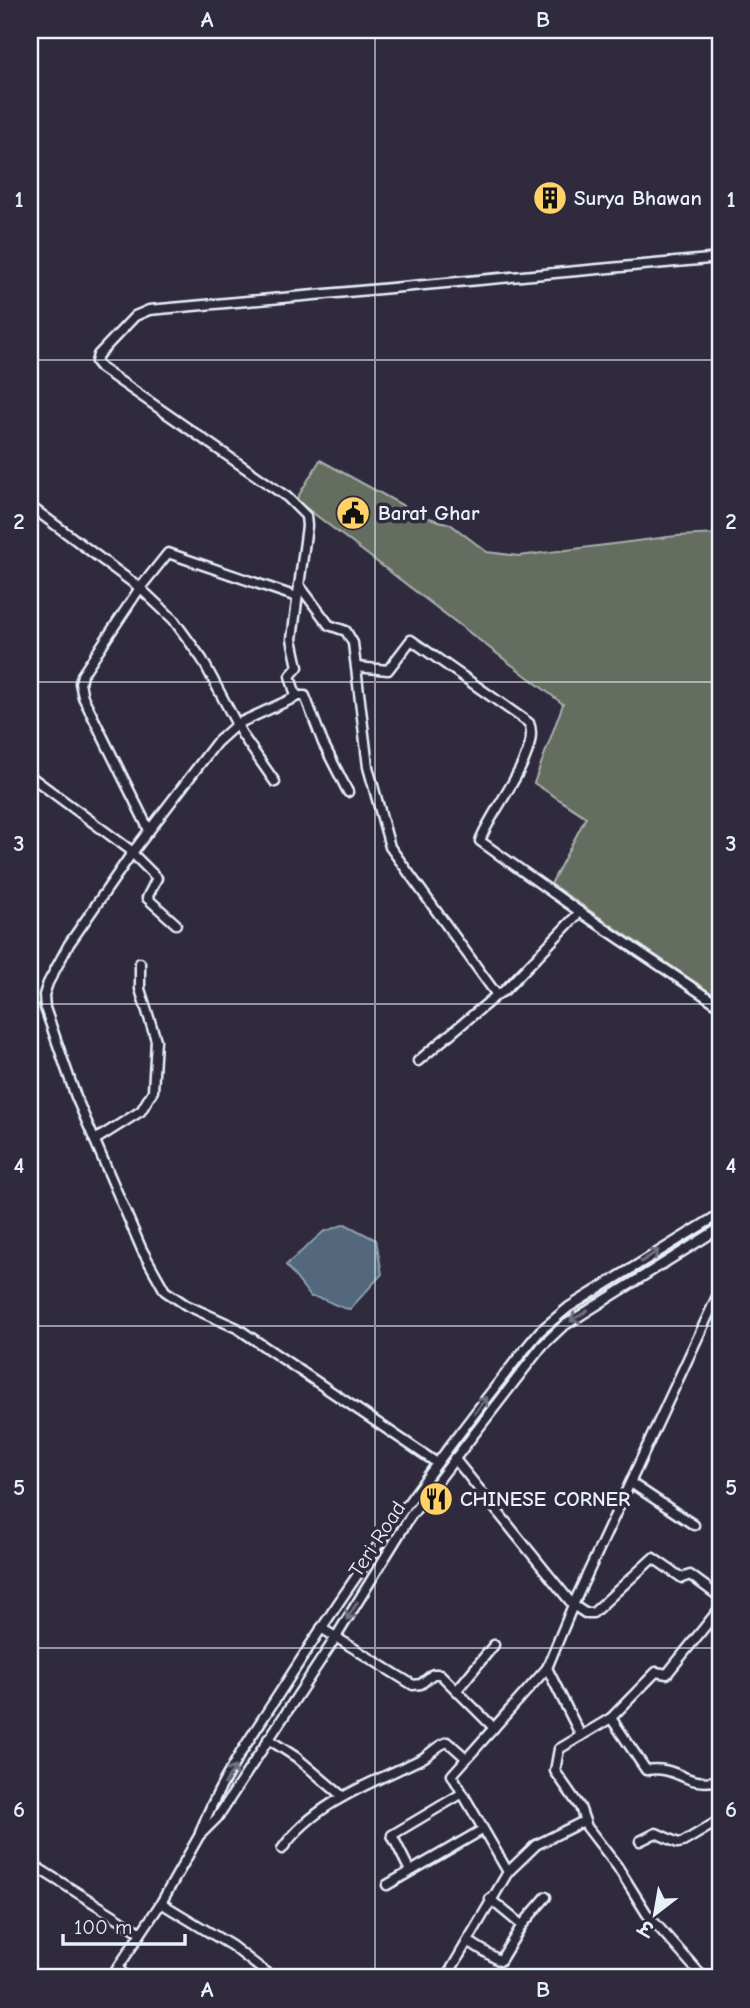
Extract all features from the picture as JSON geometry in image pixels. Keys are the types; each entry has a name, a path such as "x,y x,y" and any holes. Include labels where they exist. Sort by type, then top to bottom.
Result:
{"street":[{"path":"298,696 290,676 298,667 292,644 306,516 299,506 98,365 98,355 135,316 149,310 720,258"},
{"path":"30,506 140,588 173,619 192,645 237,724 275,782"},
{"path":"149,830 86,706 80,683 140,588 163,556 175,552 230,576 297,597"},
{"path":"299,585 329,625 349,633 357,667 368,767 390,847 408,877 498,994"},
{"path":"357,667 388,670 411,640 529,723 531,729 521,764 480,841 720,1006"},
{"path":"348,792 323,743 305,696 298,696 237,724 216,743 132,853 69,944 44,995 49,1023 95,1140 142,1250 166,1291 186,1306 237,1328 437,1463"},
{"path":"30,776 132,853 157,878 146,897 176,924"},
{"path":"418,1061 498,994 580,912"},
{"path":"95,1140 141,1111 153,1091 156,1041 140,989 140,963"},
{"path":"200,1836 214,1802 321,1628 397,1514 521,1353 548,1324 594,1291 720,1214"},
{"name":"Teri Road","path":"111,1978 161,1903 200,1836 217,1818 336,1637 410,1517 552,1336 720,1228"},
{"path":"508,1872 452,1775 547,1668 573,1605 720,1290"},
{"path":"460,1433 469,1439"},
{"path":"454,1458 573,1605 585,1613 593,1612 653,1558 682,1578 690,1575 720,1597"},
{"path":"631,1483 694,1525"},
{"path":"703,1977 647,1914 584,1821 580,1807 555,1771 559,1749 611,1718 656,1672 667,1674 720,1608"},
{"path":"321,1628 413,1685 421,1684 436,1673 457,1690 494,1728"},
{"path":"457,1690 494,1645"},
{"path":"547,1668 581,1736"},
{"path":"611,1718 646,1770 662,1768 698,1784 720,1780"},
{"path":"268,1739 296,1757 342,1796"},
{"path":"282,1849 295,1832 342,1796 423,1758 445,1742 466,1758"},
{"path":"410,1871 392,1835 461,1794"},
{"path":"640,1842 656,1833 683,1842 720,1820"},
{"path":"446,1978 508,1872 537,1845 584,1821"},
{"path":"387,1885 482,1830"},
{"path":"30,1863 140,1932"},
{"path":"468,1941 499,1961 522,1925 546,1897"},
{"path":"490,1899 519,1923"},
{"path":"161,1903 215,1935 273,1978"},
{"path":"118,1968 127,1978"}],"green space":[{"path":"320,460 422,516 450,524 487,552 519,556 676,536 720,534 720,999 551,884 586,817 534,783 563,704 296,500"}],"water":[{"path":"345,1224 376,1240 382,1274 350,1309 311,1297 286,1265 323,1232"}],"place":[{"name":"Surya Bhawan","path":"550,198"},
{"name":"Barat Ghar","path":"353,513"},
{"name":"CHINESE CORNER","path":"436,1499"}]}
